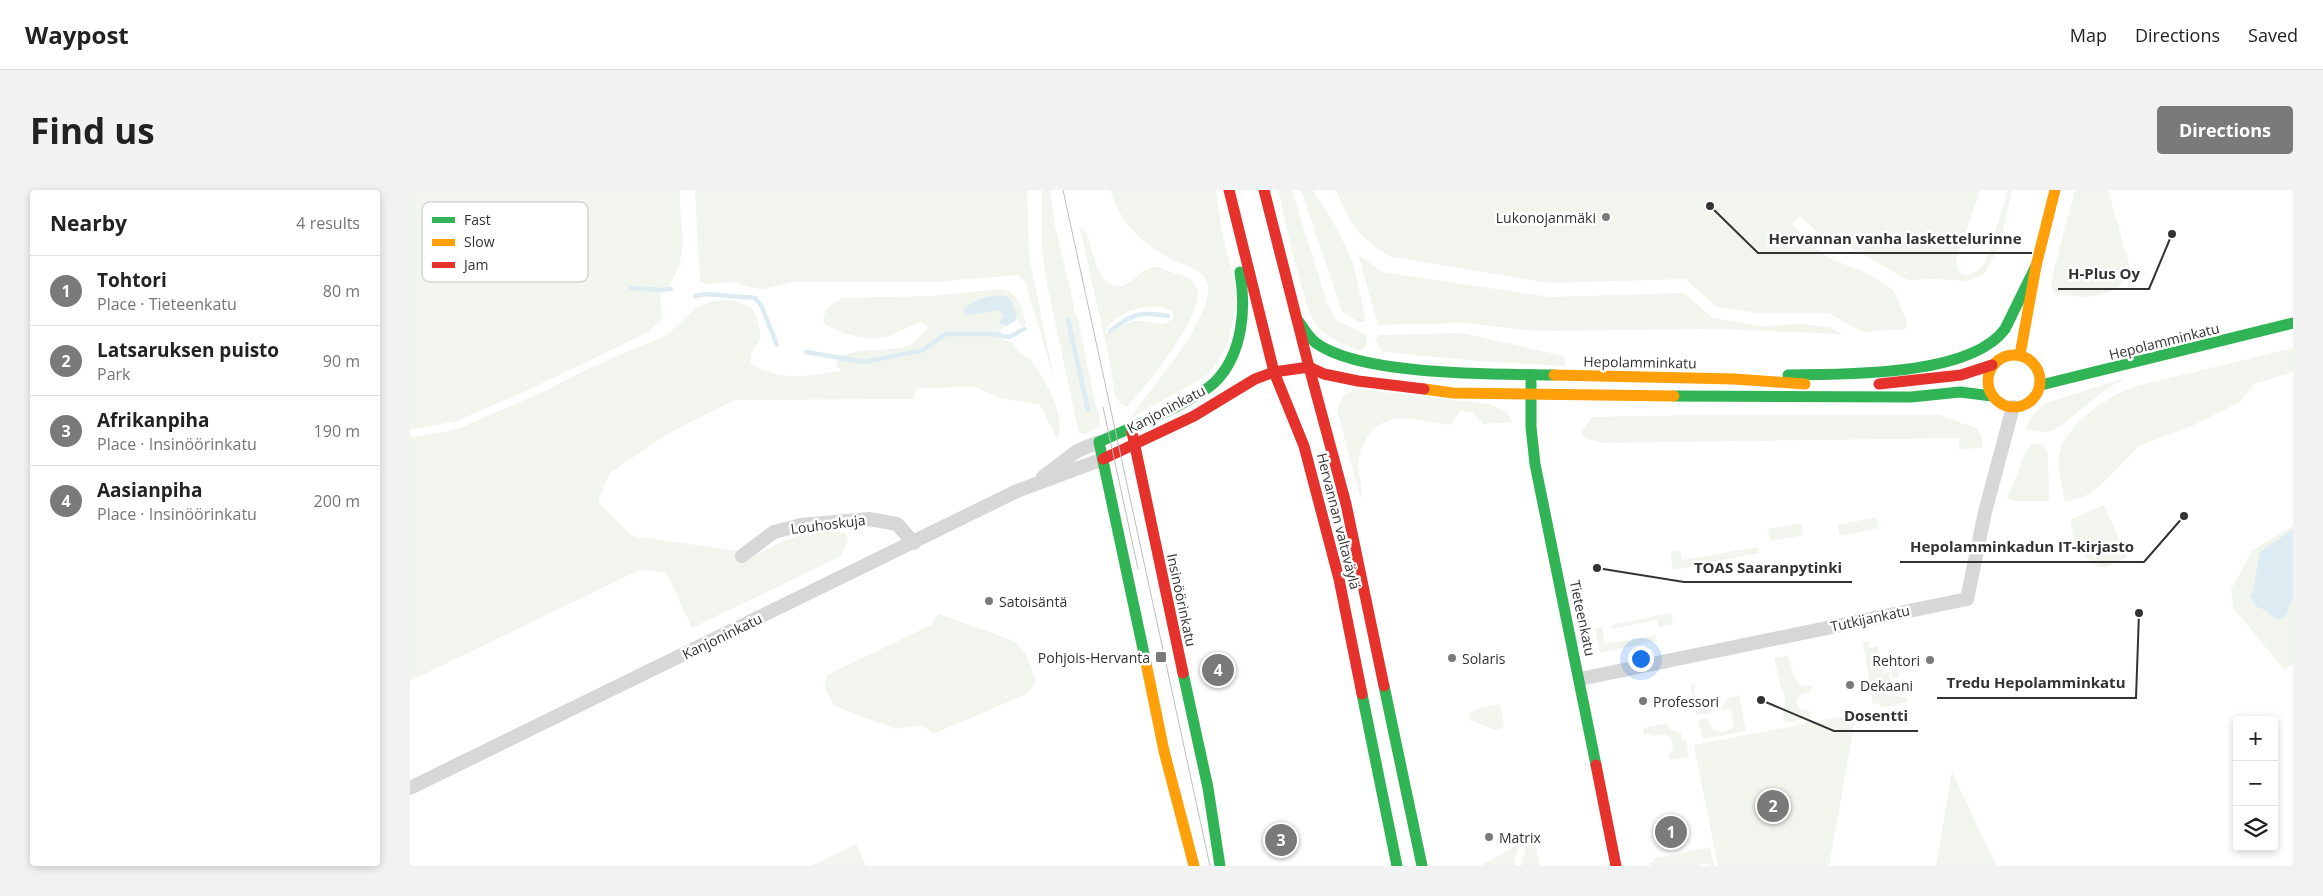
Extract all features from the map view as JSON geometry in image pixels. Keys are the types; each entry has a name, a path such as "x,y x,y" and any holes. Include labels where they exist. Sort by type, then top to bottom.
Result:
{"main road":[{"name":"Hervannan valtaväylä","path":"1230,190 1274,372 1304,446 1339,579 1398,866"},
{"name":"Hervannan valtaväylä","path":"1264,190 1346,504 1422,866"},
{"path":"2020,355 2036,266 2055,190"},
{"name":"Kanjoninkatu","path":"1099,442 1200,394 1217,380 1226,368 1235,347 1244,305 1234,234 1232,203"},
{"path":"1734,379 1914,367 1962,358 1977,352 1998,338 2036,266"},
{"name":"Hepolamminkatu","path":"1298,322 1315,342 1331,351 1354,359 1376,364 1454,373 1734,379 1828,386 1898,384 1961,375 1992,366"},
{"name":"Hepolamminkatu","path":"2041,385 2293,323"},
{"path":"2020,355 2034,362 2038,369 2041,385 2034,399 2028,404 2013,407 1998,402 1992,396 1988,381 1992,366 2005,356 2020,355"},
{"name":"Kanjoninkatu","path":"1103,459 1194,416 1255,380 1274,372 1309,367"},
{"path":"1309,367 1324,374 1358,381 1402,388 1453,392 1532,395 1911,396 1960,392 1992,396"},
{"name":"Tieteenkatu","path":"1531,375 1531,427 1535,464 1580,679 1616,866"},
{"name":"Insinöörinkatu","path":"1131,428 1208,788 1220,866"},
{"path":"1099,442 1164,751 1194,866"}],"street":[{"name":"Tutkijankatu","path":"1580,679 1967,599 1985,512 2013,407"},
{"name":"Kanjoninkatu","path":"1035,483 1077,451 1099,442"},
{"name":"Kanjoninkatu","path":"410,788 1035,483 1103,459"},
{"name":"Louhoskuja","path":"742,556 774,532 801,525 869,518 897,524 914,543"}],"shaded area":[{"path":"410,190 680,190 682,252 671,284 660,292 662,319 648,332 528,390 457,421 410,430"},
{"path":"695,190 1027,190 1029,255 1055,383 1025,281 1018,275 933,282 793,282 763,289 749,287 736,282 707,284 700,282"},
{"path":"1042,190 1050,190 1055,226 1099,414 1100,426 1085,434 1080,434 1078,429 1046,279 1042,249"},
{"path":"1110,190 1216,190 1222,233 1235,282 1236,305 1228,341 1218,362 1205,377 1132,417 1183,347 1204,309 1208,293 1206,280 1201,274 1166,256 1136,234 1121,214"},
{"path":"1278,190 1292,190 1328,306 1336,320 1365,334 1366,346 1360,350 1343,344 1327,335 1317,326 1312,317 1306,302"},
{"path":"1301,190 1313,190 1339,232 1354,267 1366,322 1359,322 1342,311"},
{"path":"1336,190 1980,190 1956,260 1959,273 1966,276 1977,271 1986,261 2008,190 2012,190 1999,248 1983,275 1966,281 1908,280 1845,244 1821,235 1800,216 1792,224 1807,242 1829,258 1869,274 1894,291 1906,320 1907,329 1862,332 1829,313 1759,313 1717,307 1685,279 1550,283 1391,257 1370,243 1356,229 1346,213"},
{"path":"2075,190 2108,190 2129,264 2126,276 2120,285 2112,291 2101,295 2078,296 2055,293 2051,285"},
{"path":"1080,228 1085,231 1088,237 1099,272 1112,285 1118,286 1129,283 1144,271 1155,267 1186,277 1191,280 1197,289 1197,301 1192,316 1183,332 1159,368 1127,407 1120,403 1115,396 1109,358","holes":["1161,307 1173,312 1173,319 1164,324 1140,321 1131,322 1112,332 1105,333 1112,322 1123,314 1142,308"]},
{"path":"1358,254 1382,272 1550,297 1684,293 1713,318 1760,326 1800,324 1829,327 1842,334 1715,329 1536,331 1466,323 1378,325"},
{"path":"1000,289 1011,292 1018,300 1026,322 1023,327 1017,320 1007,296 984,298 974,302 965,309 969,315 992,309 1002,311 1004,316 1000,322 1003,326 1006,326 1000,332 1001,337 1006,341 1014,343 1018,351 1032,362 1042,378 1059,418 1060,428 1058,436 1056,437 1040,405 997,397 976,387 916,388 914,399 734,400 669,433 610,473 598,499 599,503 630,534 637,537 740,551 753,556 787,540 808,533 846,533 848,540 841,556 692,628 666,572 639,570 410,681 410,437 445,432 462,427 543,392 592,367 667,335 697,307 713,301 734,300 750,307 755,313 760,329 760,340 750,355 751,364 774,373 797,376 843,370 837,367 836,361 841,357 858,352 908,346 926,331 927,325 920,322 882,338 857,337 841,332 826,325 823,320 825,313 830,307 842,298 933,296"},
{"path":"989,296 1007,296 1012,301 1017,317 1014,322 1006,326 999,323 1004,316 999,310 969,315 964,312 964,309 974,302"},
{"path":"1462,333 1564,356 1565,366 1478,361 1383,352 1375,340 1379,335"},
{"path":"2293,348 2293,372 2254,384 2240,402 2194,425 2139,446 2103,483 2084,497 2065,502 2059,467 2062,445 2078,423 2101,404 2136,386"},
{"path":"2125,378 2101,393 2052,431 2040,432 2025,429 2034,413 2046,403"},
{"path":"1358,389 1490,404 1507,413 1513,422 1483,424 1473,413 1460,411 1451,425 1406,418 1385,422 1376,427 1368,436 1361,450 1358,466 1361,500 1337,410 1344,396"},
{"path":"1940,415 1978,429 1982,438 1982,448 1959,449 1959,438 1604,443 1586,439 1581,433 1592,417"},
{"path":"2033,443 2043,445 2048,455 2049,501 2014,501 2007,498 2027,450"},
{"path":"2104,505 2127,557 2105,567 2098,566 2092,562 2080,549 2072,532 2071,525 2072,519"},
{"path":"1876,517 1878,528 1840,536 1838,525"},
{"path":"1801,523 1804,535 1771,541 1768,529"},
{"path":"2293,526 2293,665 2284,669 2234,609 2231,589 2253,550"},
{"path":"2293,529 2293,597 2286,616 2278,620 2257,607 2250,596 2253,591 2260,552"},
{"path":"1758,547 1759,553 1673,570 1670,552 1680,550 1682,560"},
{"path":"1671,613 1673,624 1659,627 1657,620 1612,629 1611,625"},
{"path":"939,614 1014,641 1027,656 1036,682 1027,694 933,734 922,725 896,729 834,706 825,688 827,675 931,625"},
{"path":"1602,627 1605,644 1655,635 1657,641 1600,653 1595,629"},
{"path":"1869,641 1870,648 1878,646 1882,663 1896,660 1899,677 1893,679 1891,667 1883,669 1884,673 1890,672 1890,696 1907,697 1908,702 1880,708 1879,703 1873,704 1863,642"},
{"path":"1788,655 1795,679 1802,686 1813,686 1810,692 1801,694 1796,701 1798,708 1809,710 1810,718 1785,723 1782,707 1786,706 1784,692 1782,692 1774,658"},
{"path":"1696,684 1693,692 1694,695 1711,703 1720,702 1710,713 1696,715 1691,686"},
{"path":"1739,695 1746,731 1703,739 1698,720 1707,718 1713,730 1722,732 1730,730 1734,725 1731,709 1720,710 1728,698"},
{"path":"1500,704 1504,727 1495,730 1470,720 1469,715 1475,709"},
{"path":"1856,714 1829,866 1718,866 1694,745"},
{"path":"1668,723 1669,729 1681,733 1682,739 1686,740 1689,757 1671,760 1668,757 1673,748 1671,738 1666,734 1644,735 1643,728"},
{"path":"1952,772 1996,866 1936,866"},
{"path":"1534,835 1540,866 1521,866 1529,836"},
{"path":"856,844 866,866 811,866"},
{"path":"1519,844 1514,866 1480,866"},
{"path":"1710,847 1714,866 1703,863 1701,866 1650,866 1649,863 1654,862 1653,859"}],"waterway":[{"path":"631,288 671,289"},
{"path":"695,296 706,294 755,298 761,305 777,345"},
{"path":"1110,331 1136,315 1168,316"},
{"path":"1068,320 1088,410"},
{"path":"806,352 864,362 923,350 946,334 993,334 1009,337 1024,329"}],"tram line":[{"path":"1063,190 1210,866"},
{"path":"1103,407 1138,569"}],"traffic: fast":[{"path":"1788,375 1872,373 1904,370 1964,356 1988,345 2005,329 2036,266"},
{"path":"1146,663 1099,442 1178,406 1217,380 1226,369 1232,356 1240,329 1243,300 1240,272"},
{"path":"1299,322 1316,343 1337,354 1364,362 1430,371 1554,375"},
{"path":"2041,385 2293,323"},
{"path":"1531,382 1531,427 1535,464 1596,765"},
{"path":"1674,396 1911,397 1960,392 1992,396"},
{"path":"1183,673 1208,788 1220,866"},
{"path":"1384,686 1422,866"},
{"path":"1362,694 1397,866"}],"traffic: slow":[{"path":"2020,355 2036,266 2055,190"},
{"path":"2009,355 2019,355 2033,362 2040,376 2040,381 2040,386 2033,400 2019,407 2009,407 1999,403 1992,396 1988,386 1988,376 1992,366 1999,359 2009,355"},
{"path":"1554,375 1734,379 1805,384"},
{"path":"1424,389 1453,393 1674,396"},
{"path":"1146,663 1164,751 1194,866"}],"traffic: jam":[{"path":"1229,190 1274,372"},
{"path":"1264,190 1309,367"},
{"path":"1879,384 1961,375 1992,365"},
{"path":"1103,459 1194,416 1255,379 1274,372 1309,367 1324,374 1358,381 1424,389"},
{"path":"1309,367 1346,504 1384,686"},
{"path":"1274,372 1304,446 1339,579 1362,694"},
{"path":"1132,432 1183,673"},
{"path":"1596,765 1616,866"}],"place":[{"name":"Hervannan vanha laskettelurinne","path":"1710,206"},
{"name":"Lukonojanmäki","path":"1606,217"},
{"name":"H-Plus Oy","path":"2172,234"},
{"name":"Hepolamminkadun IT-kirjasto","path":"2184,516"},
{"name":"TOAS Saaranpytinki","path":"1597,568"},
{"name":"Satoisäntä","path":"989,601"},
{"name":"Tredu Hepolamminkatu","path":"2139,613"},
{"name":"Pohjois-Hervanta","path":"1161,657"},
{"name":"Solaris","path":"1452,658"},
{"name":"Rehtori","path":"1930,660"},
{"name":"Aasianpiha","path":"1218,670"},
{"name":"Dekaani","path":"1850,685"},
{"name":"Dosentti","path":"1761,700"},
{"name":"Professori","path":"1643,701"},
{"name":"Latsaruksen puisto","path":"1773,806"},
{"name":"Tohtori","path":"1671,832"},
{"name":"Matrix","path":"1489,837"},
{"name":"Afrikanpiha","path":"1281,840"}]}
